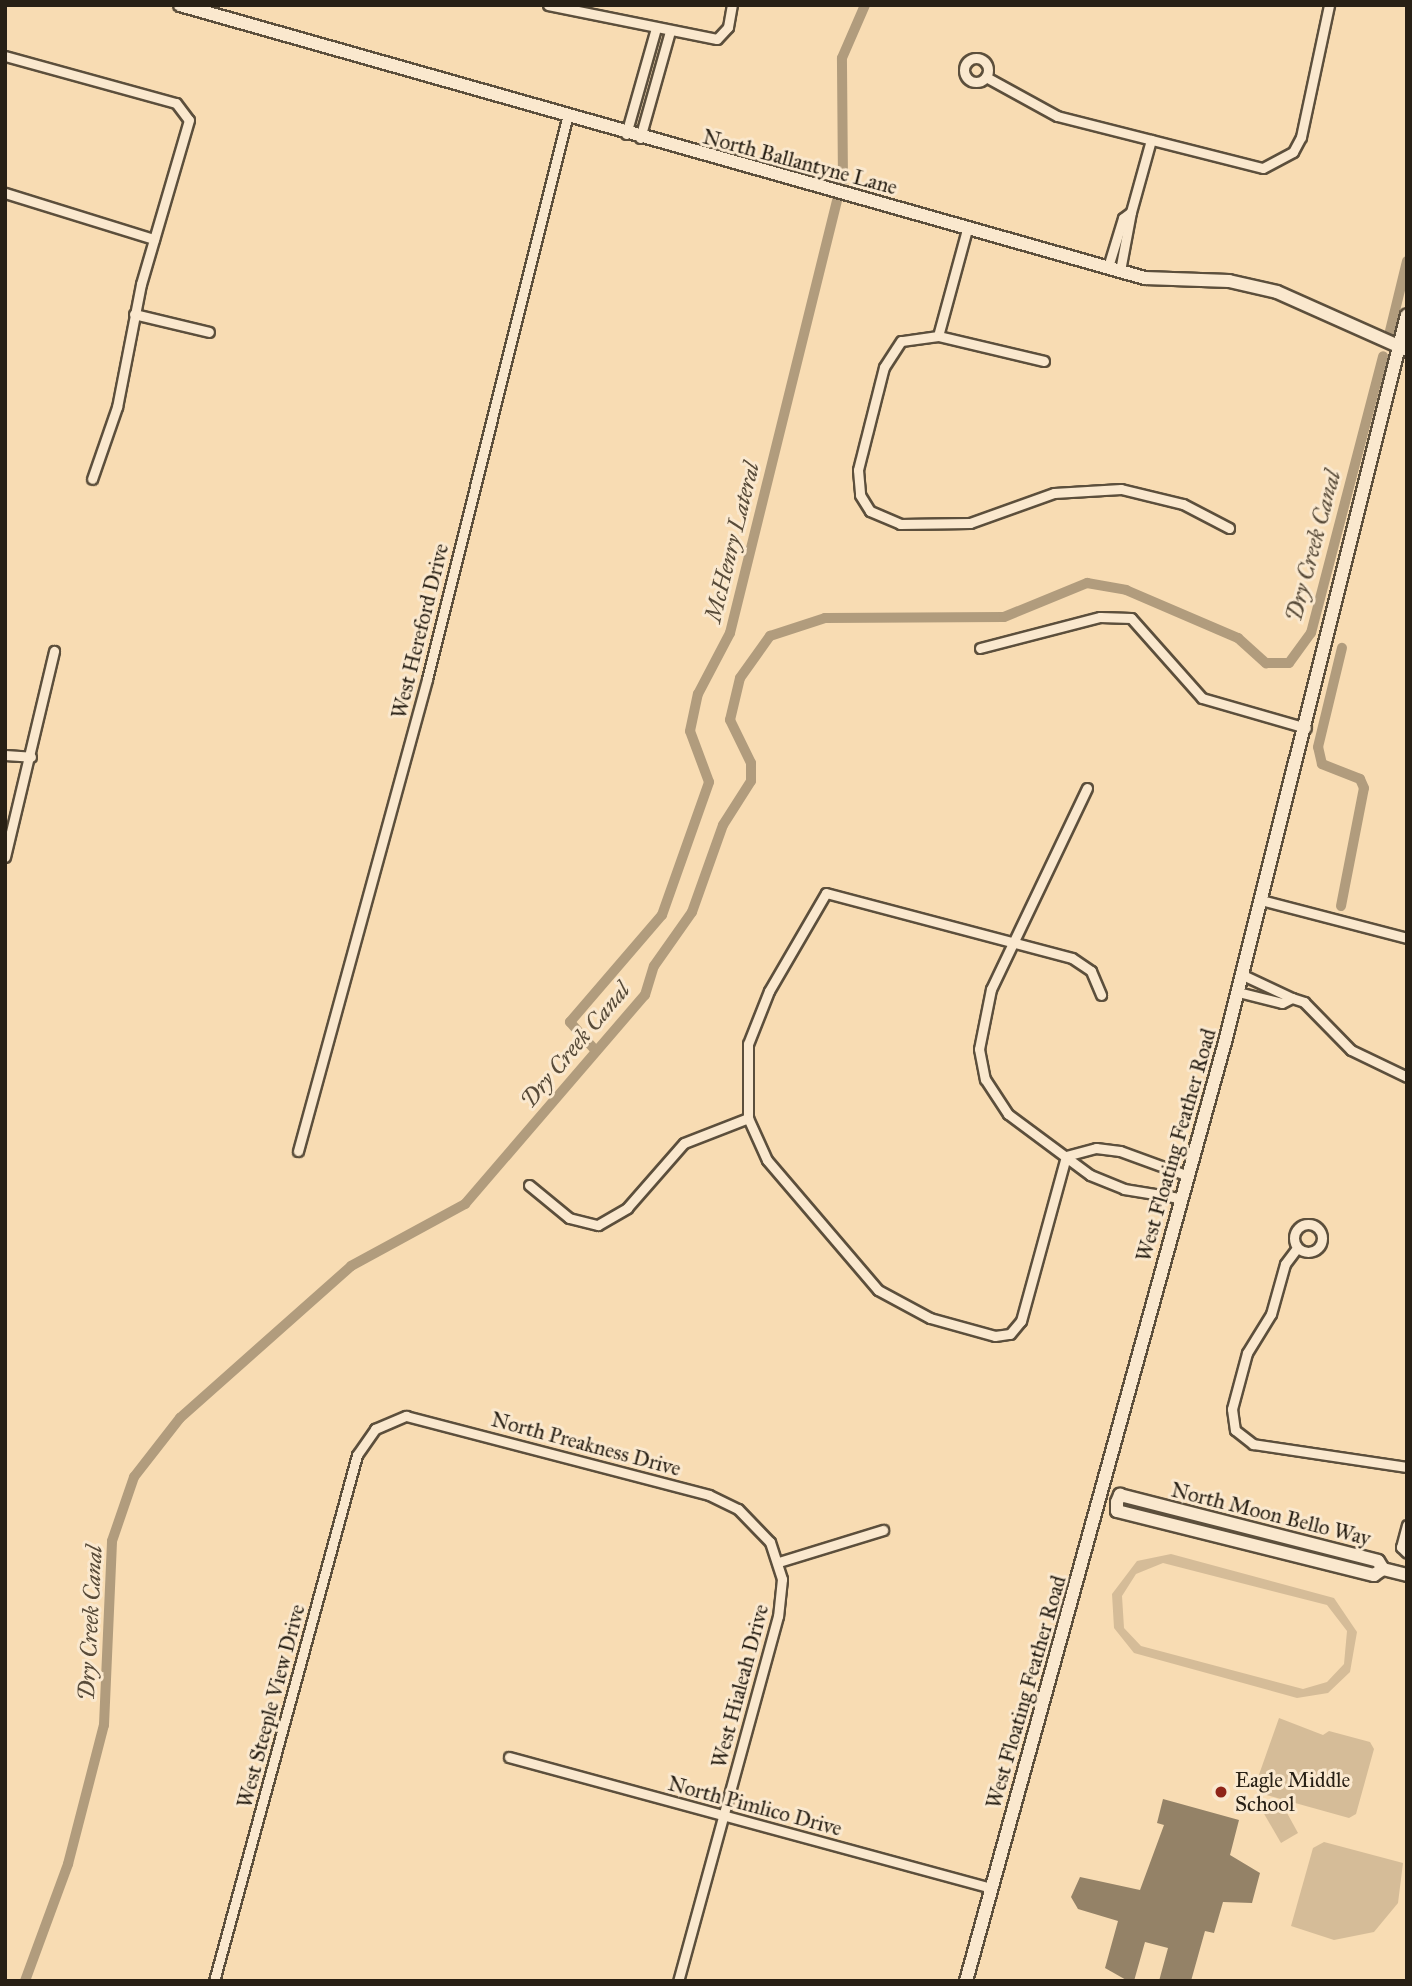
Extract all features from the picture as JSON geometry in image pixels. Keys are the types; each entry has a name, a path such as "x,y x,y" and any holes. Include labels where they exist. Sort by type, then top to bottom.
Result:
{"main road":[{"name":"North Ballantyne Lane","path":"180,5 567,118 1114,269 1180,283 1254,286 1403,349"},
{"name":"West Floating Feather Road","path":"966,1981 1102,1498 1179,1198 1243,975 1403,349 1407,315"},
{"name":"North Moon Bello Way","path":"1102,1498 1116,1502 1117,1511 1374,1575 1382,1569 1405,1574"}],"street":[{"path":"548,5 670,32 723,37 732,5"},
{"path":"986,77 1057,116 1250,168 1278,163 1301,137 1329,5"},
{"path":"626,134 656,28"},
{"path":"640,138 670,32"},
{"path":"5,56 176,103 187,113 189,129 154,239 134,314 127,370 92,479"},
{"name":"West Hereford Drive","path":"298,1151 430,666 567,118"},
{"path":"1114,269 1123,218 1131,212 1151,140"},
{"path":"5,193 154,239"},
{"path":"938,336 967,229"},
{"path":"134,314 209,332"},
{"path":"1044,362 938,336 901,341 884,367 858,470 859,495 870,511 901,524 970,523 1054,493 1121,489 1183,504 1229,528"},
{"path":"980,648 1100,617 1131,618 1202,698 1306,728"},
{"path":"5,857 31,757 54,651"},
{"path":"5,755 31,757"},
{"path":"1087,789 1009,940 981,1018 985,1079 1008,1114 1066,1156 1124,1189 1179,1198"},
{"path":"1066,1156 1021,1321 1010,1334 995,1336 930,1318 878,1290 767,1160 748,1118 745,1067 752,1031 816,902 826,893 1072,958 1091,971 1101,995"},
{"path":"1261,900 1407,938"},
{"path":"1243,975 1314,1010 1351,1050 1407,1077"},
{"path":"1238,992 1282,1003 1292,998"},
{"path":"529,1185 569,1217 598,1225 627,1208 684,1143 748,1118"},
{"path":"1066,1156 1096,1147 1120,1151 1186,1175"},
{"path":"1297,1248 1285,1264 1271,1314 1247,1353 1232,1409 1235,1430 1253,1444 1407,1467"},
{"name":"North Preakness Drive","path":"363,1442 390,1420 424,1418 709,1495 757,1525 779,1562"},
{"name":"West Steeple View Drive","path":"214,1981 363,1442"},
{"path":"1407,1525 1401,1547 1407,1553"},
{"path":"779,1562 883,1530"},
{"path":"1405,1574 1407,1559"},
{"name":"West Hialeah Drive","path":"678,1981 778,1616 779,1562"},
{"name":"North Pimlico Drive","path":"509,1757 991,1888"}],"shaded area":[{"path":"1171,1554 1334,1598 1357,1632 1350,1672 1328,1693 1297,1698 1134,1653 1114,1628 1112,1594 1137,1561","holes":["1163,1563 1327,1605 1347,1631 1344,1664 1327,1682 1303,1689 1141,1646 1124,1628 1122,1596 1136,1574"]},
{"path":"1279,1718 1323,1735 1329,1731 1370,1742 1374,1749 1356,1814 1349,1818 1259,1793 1255,1786"},
{"path":"1281,1802 1298,1833 1281,1843 1263,1812"},
{"path":"1324,1842 1403,1863 1398,1903 1374,1932 1334,1940 1291,1926 1313,1848"}],"building":[{"name":"Eagle Middle School","path":"1163,1799 1239,1820 1230,1855 1260,1873 1252,1903 1223,1902 1214,1933 1205,1931 1191,1981 1159,1981 1168,1948 1145,1942 1134,1981 1128,1981 1105,1968 1118,1921 1078,1909 1071,1897 1080,1877 1140,1890 1164,1825 1157,1823"}],"waterway":[{"name":"McHenry Lateral","path":"843,181 842,58 865,5"},
{"name":"McHenry Lateral","path":"596,1051 570,1022 662,915 709,782 690,731 698,694 730,633 838,197"},
{"name":"Dry Creek Canal","path":"1390,331 1407,261"},
{"name":"Dry Creek Canal","path":"25,1981 68,1864 104,1725 112,1541 134,1477 180,1418 351,1266 465,1204 645,995 654,966 692,912 723,825 751,781 751,763 730,720 740,678 770,636 825,618 1004,617 1087,583 1126,590 1238,638 1266,663 1289,663 1311,633 1383,356"},
{"path":"1341,906 1364,788 1360,779 1322,764 1318,747 1342,648"}],"place":[{"name":"Eagle Middle School","path":"1221,1792"}]}
